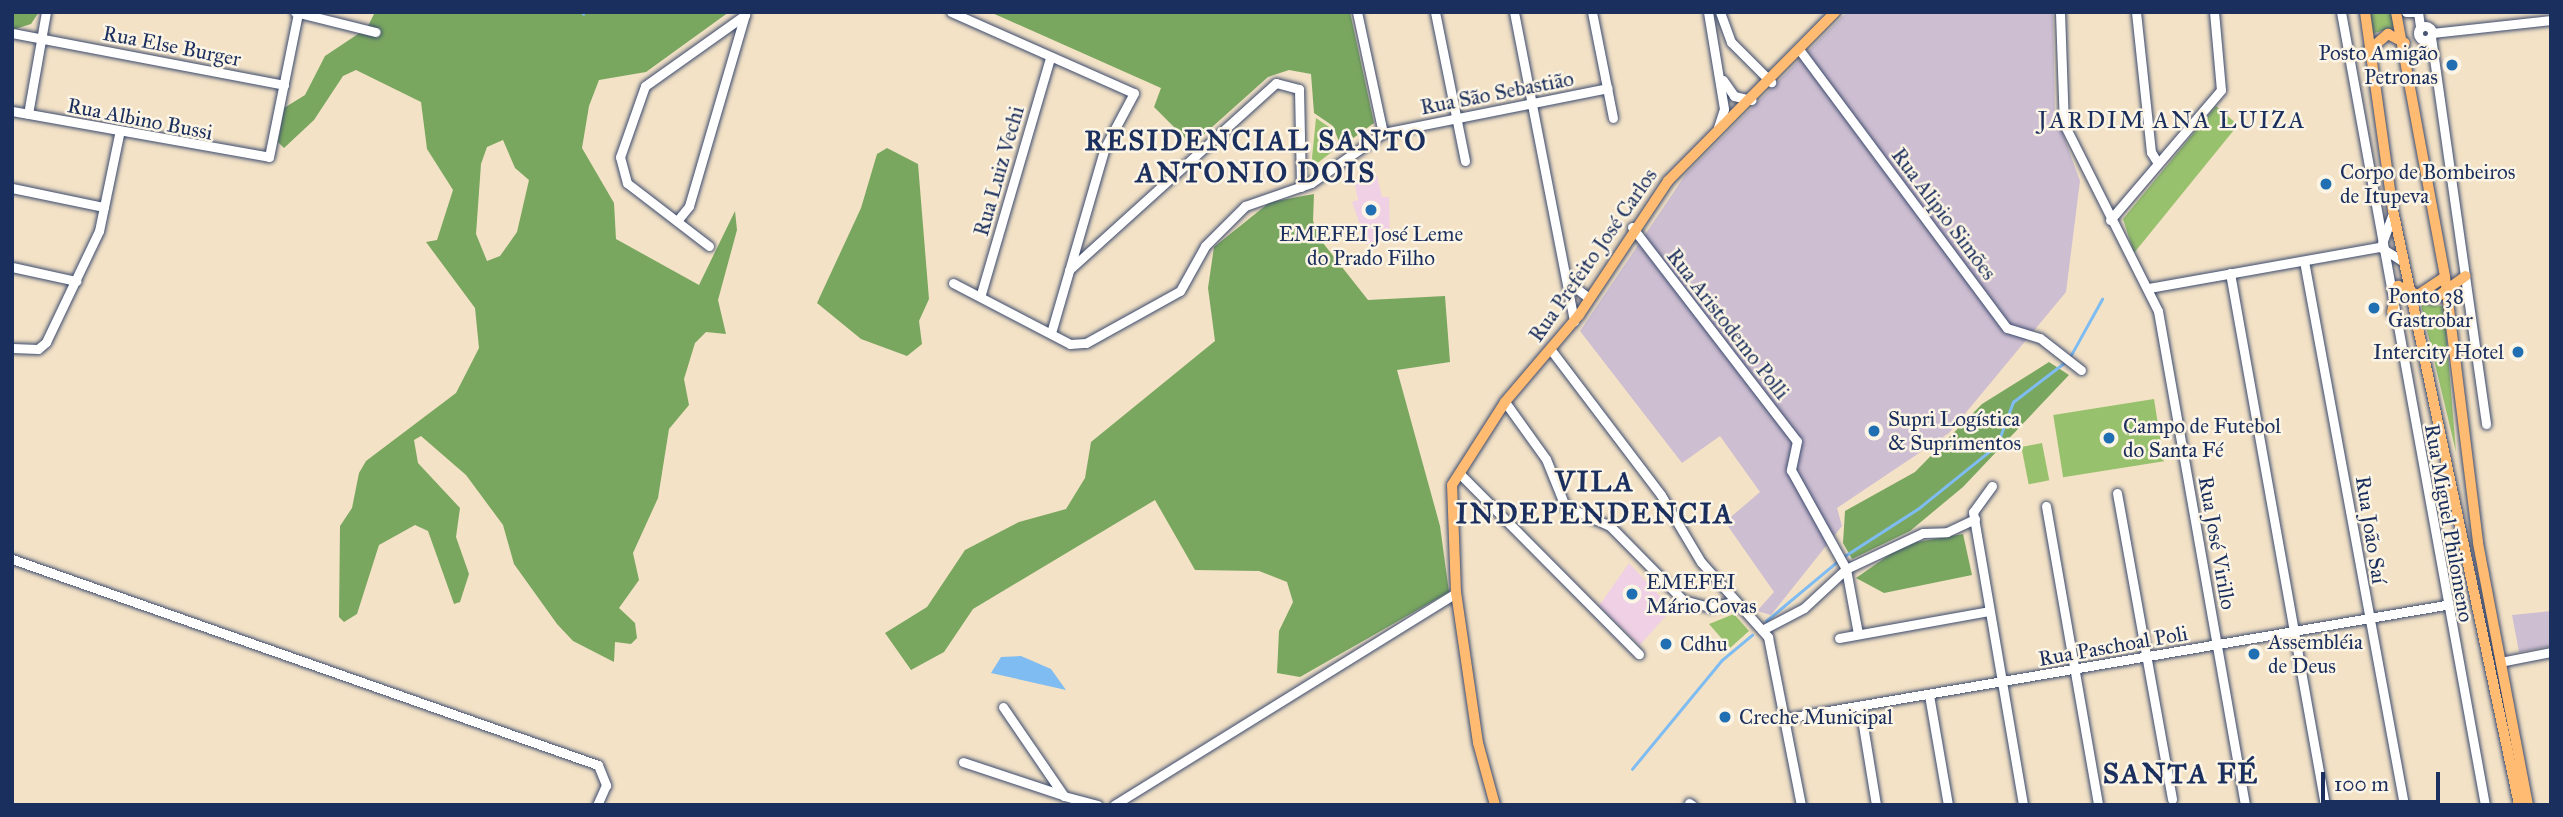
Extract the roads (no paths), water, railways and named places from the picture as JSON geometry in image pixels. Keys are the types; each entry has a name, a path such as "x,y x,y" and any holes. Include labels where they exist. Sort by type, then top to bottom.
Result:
{"main road":[{"name":"Rua Prefeito José Carlos","path":"1495,805 1479,743 1456,593 1448,497 1505,402 1574,321 1632,227 1717,132 1801,52 1835,12"},
{"path":"2365,12 2367,52 2393,210 2414,293 2519,805"},
{"path":"2396,12 2405,43 2445,277 2478,543 2528,805"},
{"path":"2367,52 2388,34 2405,43"},
{"path":"2392,312 2394,290 2434,299 2447,293 2466,276"},
{"path":"2414,293 2445,277"}],"street":[{"path":"28,114 46,12"},
{"path":"951,12 1134,93 1105,148 1052,329 953,283"},
{"path":"1357,12 1383,133"},
{"path":"1435,12 1465,161"},
{"path":"1514,12 1574,321"},
{"path":"1592,12 1613,118"},
{"path":"1708,12 1724,109 1717,132"},
{"path":"1720,12 1731,42 1771,82"},
{"name":"Rua José Virillo","path":"2060,12 2064,124 2110,220 2149,288 2245,805"},
{"path":"2137,12 2151,152 2158,163"},
{"path":"2110,220 2221,90 2214,12"},
{"name":"Rua Miguel Philomeno","path":"2341,12 2376,226 2445,605 2485,805"},
{"path":"2406,12 2416,12 2420,38 2551,20"},
{"path":"284,85 297,13 376,32"},
{"path":"677,221 689,206 746,13"},
{"path":"709,246 620,171 639,95 746,13"},
{"name":"Rua Else Burger","path":"12,33 284,85"},
{"path":"2431,35 2486,424"},
{"name":"Rua Alipio Simões","path":"1801,52 2007,328 2040,338 2081,370"},
{"name":"Rua Luiz Vechi","path":"981,294 1050,58"},
{"path":"1719,72 1734,96 1753,100"},
{"path":"1068,272 1264,90 1276,83 1299,89 1301,187"},
{"name":"Rua Albino Bussi","path":"12,111 118,135 261,160 272,151 284,85"},
{"name":"Rua São Sebastião","path":"1052,329 1070,344 1092,341 1180,291 1205,246 1245,206 1301,187 1383,133 1608,88"},
{"path":"12,348 38,349 76,281 104,207 118,135"},
{"path":"12,188 104,207"},
{"path":"2381,247 2393,210"},
{"path":"2376,226 2387,231"},
{"name":"Rua Aristodemo Polli","path":"1632,227 1797,441 1791,452 1794,477 1828,526 1835,550 1845,565"},
{"path":"1079,234 1101,241"},
{"path":"2149,288 2381,247 2404,262"},
{"name":"Rua João Saí","path":"2304,261 2404,805"},
{"path":"12,267 76,281"},
{"path":"2231,273 2325,805"},
{"path":"1567,281 1589,298"},
{"path":"1551,350 1733,603 1762,630 1772,646 1801,805"},
{"path":"1505,402 1546,459 1565,506 1611,526 1684,600 1710,607 1733,603"},
{"path":"1460,474 1639,654"},
{"path":"1992,486 1974,504 1975,519 2023,805"},
{"path":"2117,493 2172,799"},
{"path":"2046,506 2098,805"},
{"path":"1762,630 1804,608 1845,565 1923,533 1947,532 1975,519"},
{"path":"12,559 598,765 606,786 597,805"},
{"path":"1845,565 1858,634"},
{"path":"1114,805 1456,593"},
{"name":"Rua Paschoal Poli","path":"1787,718 1860,708 2445,605"},
{"path":"1839,638 1989,611"},
{"path":"2500,662 2551,652"},
{"path":"1929,695 1948,805"},
{"path":"1003,708 1064,796"},
{"path":"1860,708 1876,805"},
{"path":"963,762 1098,805"}],"water":[{"path":"1021,656 1051,669 1066,690 991,673 1001,657"}],"waterway":[{"path":"2071,355 2102,299"},
{"path":"1843,557 1919,508 1997,445 2013,402 2064,363"},
{"path":"1766,621 1838,561"},
{"path":"1632,769 1722,660 1752,635"}],"place":[{"name":"Posto Amigão Petronas","path":"2452,65"},
{"name":"Corpo de Bombeiros de Itupeva","path":"2326,184"},
{"name":"EMEFEI José Leme do Prado Filho","path":"1371,210"},
{"name":"Ponto 38 Gastrobar","path":"2374,308"},
{"name":"Intercity Hotel","path":"2518,352"},
{"name":"Supri Logística & Suprimentos","path":"1874,431"},
{"name":"Campo de Futebol do Santa Fé","path":"2109,438"},
{"name":"EMEFEI Mário Covas","path":"1632,594"},
{"name":"Cdhu","path":"1666,644"},
{"name":"Assembléia de Deus","path":"2254,654"},
{"name":"Creche Municipal","path":"1725,717"}],"district":[{"name":"JARDIM ANA LUIZA","path":"2172,121"},
{"name":"RESIDENCIAL SANTO ANTONIO DOIS","path":"1256,157"},
{"name":"VILA INDEPENDENCIA","path":"1595,498"},
{"name":"SANTA FÉ","path":"2181,774"}]}
